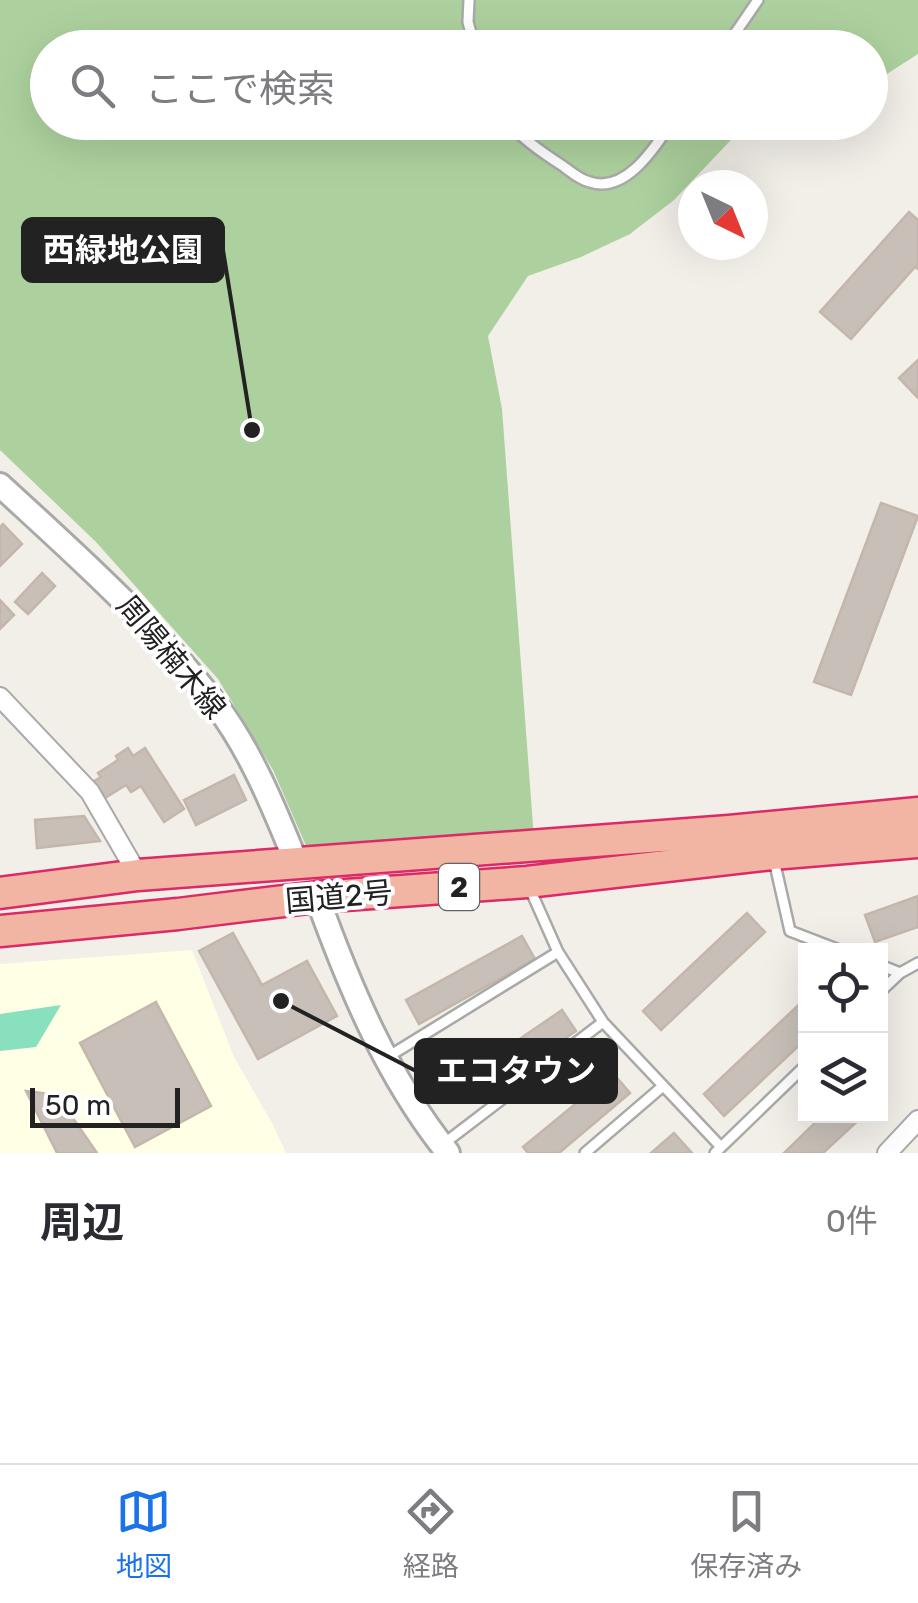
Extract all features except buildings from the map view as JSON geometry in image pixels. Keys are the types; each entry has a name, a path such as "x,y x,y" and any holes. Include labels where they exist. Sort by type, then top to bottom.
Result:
{"highway":[{"name":"国道2号","path":"0,893 138,875 918,813"},
{"name":"国道2号","path":"0,931 316,897 527,882 918,842"}],"street":[{"name":"周陽楠木線","path":"0,485 135,610 218,707 256,771 296,862"},
{"path":"0,697 90,792 138,875"},
{"path":"316,897 357,1004 385,1059 444,1149"},
{"path":"898,1148 918,1120"}],"lane":[{"path":"469,0 470,30"},
{"path":"737,30 758,0"},
{"path":"529,140 588,182 608,185 628,174 660,140"},
{"path":"772,854 790,930 824,943"},
{"path":"527,882 558,952 603,1022 718,1150 798,1073"},
{"path":"385,1059 558,952"},
{"path":"888,984 918,963"},
{"path":"888,969 900,973"},
{"path":"444,1149 603,1022"},
{"path":"584,1153 663,1086"}],"shaded area":[{"path":"192,950 234,1057 286,1153 0,1153 0,964"}],"green space":[{"path":"0,0 918,0 918,54 888,73 888,30 30,30 30,140 731,140 702,170 678,170 678,196 630,234 528,276 488,336 502,409 534,839 307,848 273,770 218,679 96,542 0,450"},
{"path":"61,1005 36,1047 0,1051 0,1014"}],"place":[{"name":"西緑地公園","path":"252,430"},
{"name":"エコタウン","path":"281,1001"}]}
